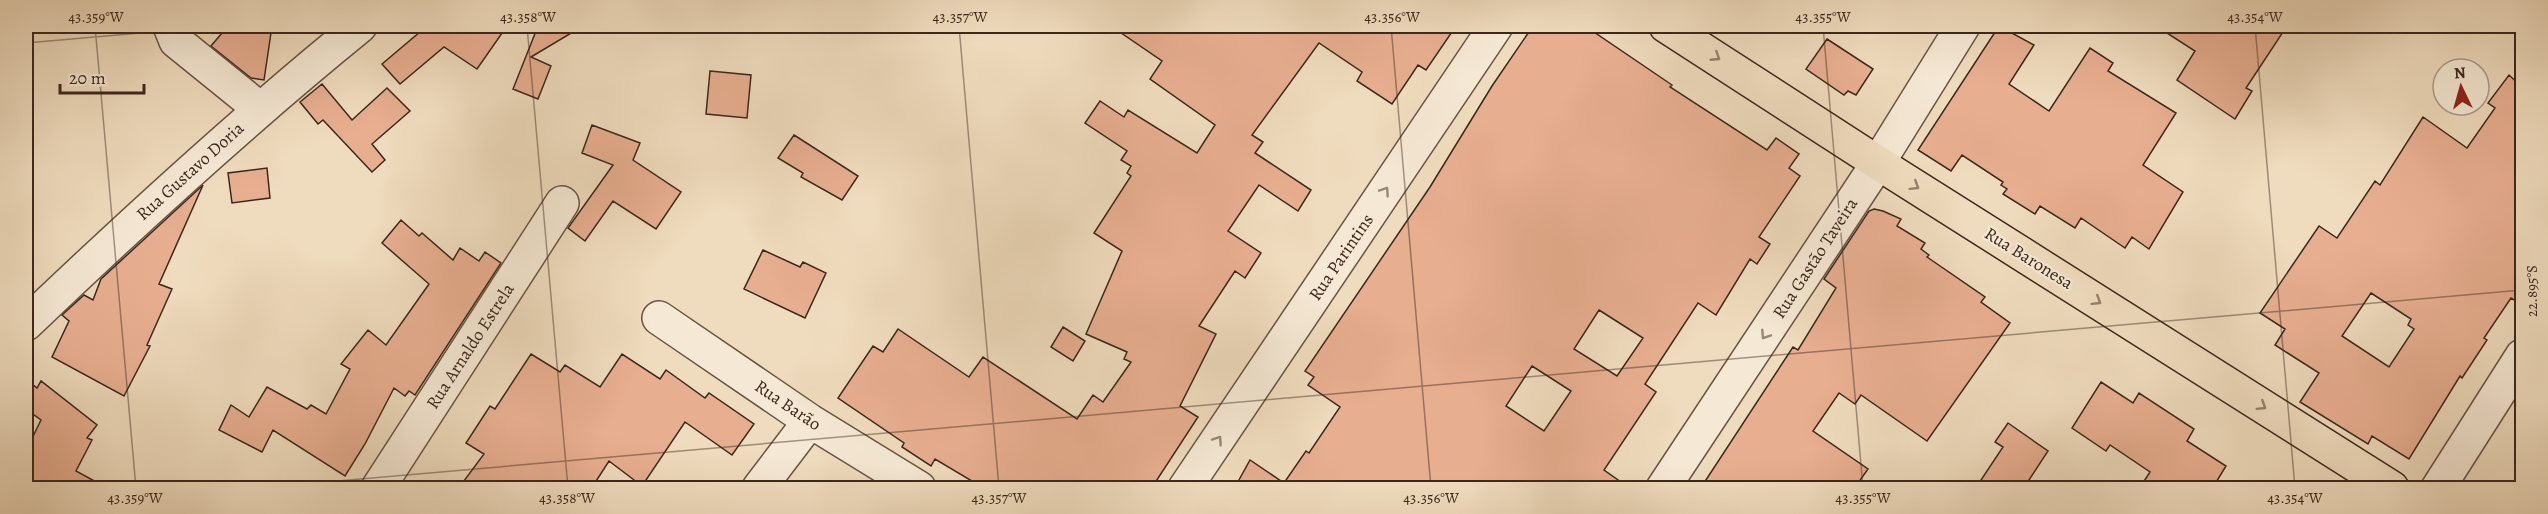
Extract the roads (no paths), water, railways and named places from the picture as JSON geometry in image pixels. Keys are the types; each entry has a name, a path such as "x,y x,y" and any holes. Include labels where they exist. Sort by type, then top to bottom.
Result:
{"main road":[{"name":"Rua Baronesa","path":"1666,26 2392,489"}],"street":[{"path":"170,26 176,40 260,109"},
{"name":"Rua Gustavo Doria","path":"26,324 93,258 260,109 360,26"},
{"name":"Rua Parintins","path":"1185,489 1496,26"},
{"name":"Rua Gastão Taveira","path":"1663,489 1878,163 1963,26"},
{"name":"Rua Arnaldo Estrela","path":"378,489 562,203"},
{"name":"Rua Barão","path":"659,318 810,421 919,489"},
{"path":"2438,489 2523,356"},
{"path":"759,489 810,421"}]}
